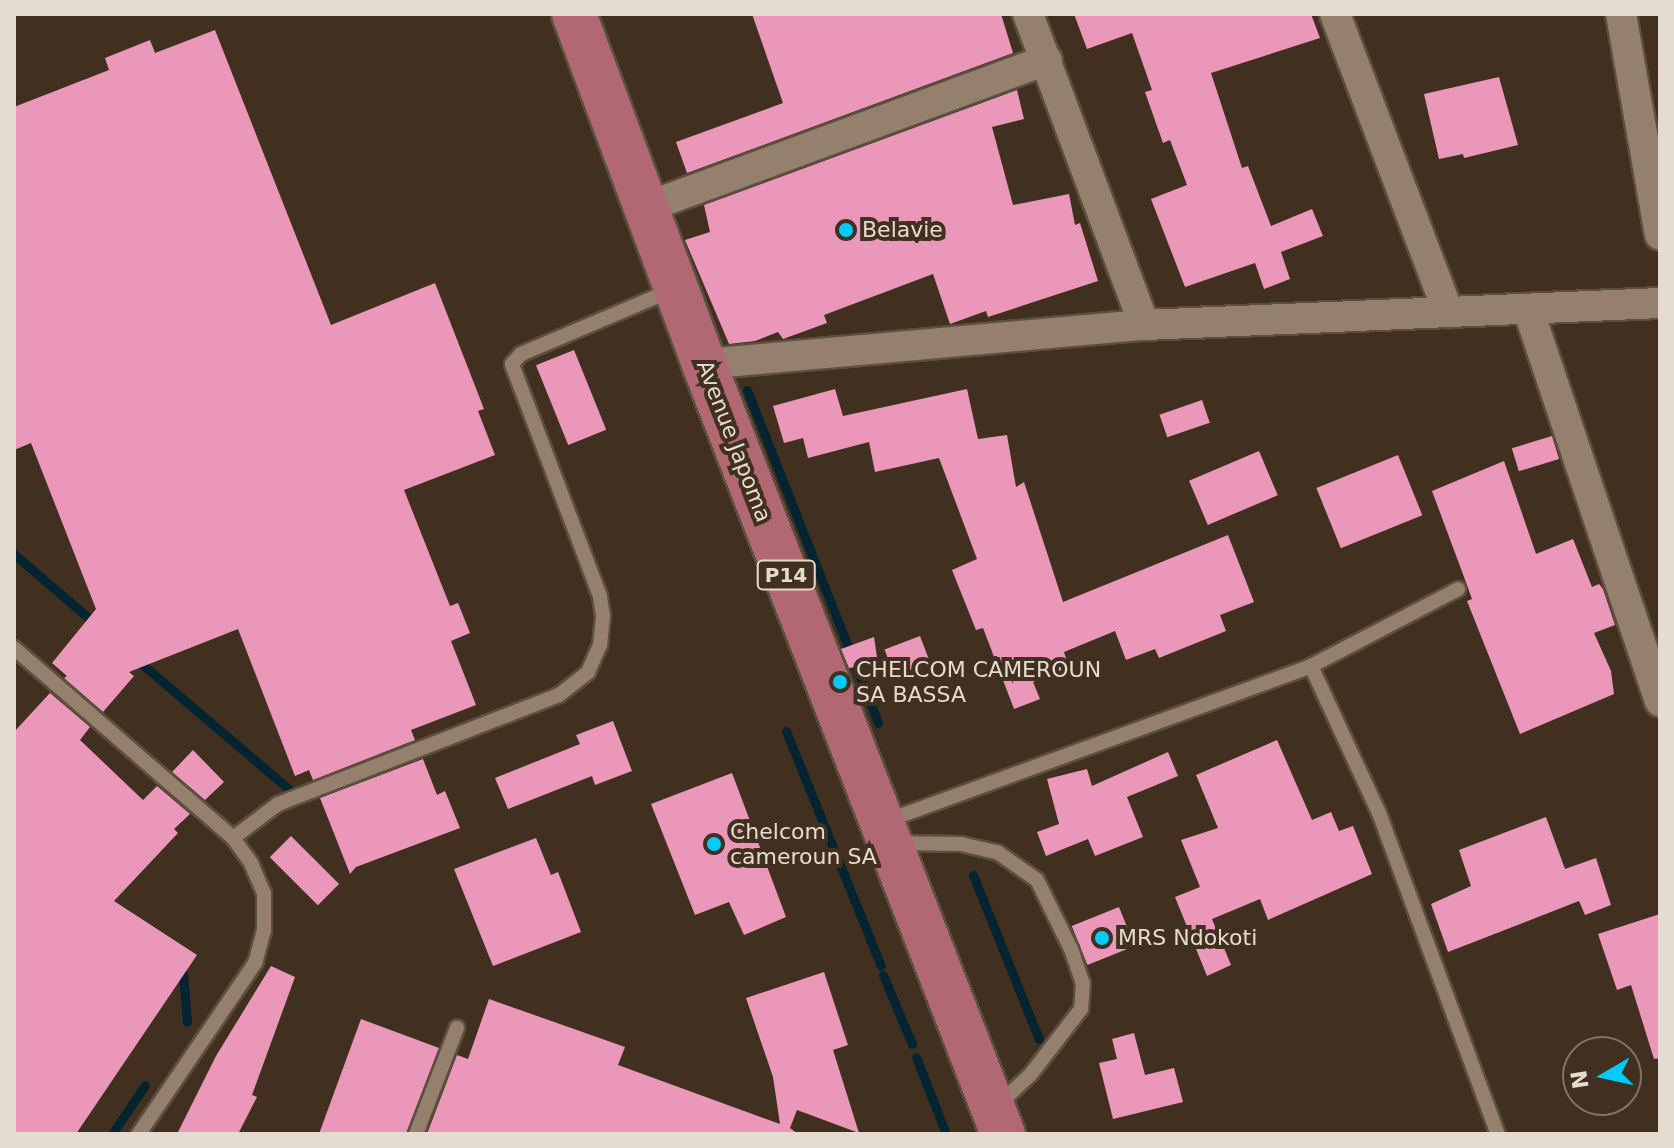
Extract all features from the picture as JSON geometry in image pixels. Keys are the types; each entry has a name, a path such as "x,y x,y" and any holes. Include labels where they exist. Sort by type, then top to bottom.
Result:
{"main road":[{"name":"Avenue Japoma","path":"574,14 704,364 998,1122"}],"street":[{"path":"1028,14 1144,325"},
{"path":"1335,14 1448,312"},
{"path":"1621,14 1660,235"},
{"path":"647,207 1047,60"},
{"path":"704,364 1144,325 1660,303"},
{"path":"1528,309 1660,701"}],"lane":[{"path":"233,838 278,804 559,695 588,672 600,645 600,596 512,364 521,354 676,288"},
{"path":"885,833 1311,666 1458,589"},
{"path":"14,648 233,838 251,863 264,893 264,930 255,963 139,1134"},
{"path":"1311,666 1379,813 1498,1134"},
{"path":"885,833 997,852 1037,880 1071,949 1083,983 1081,1009 998,1122"},
{"path":"416,1134 457,1028"}],"building":[{"path":"752,14 1001,14 1013,53 687,173 676,142 783,103"},
{"path":"1074,14 1311,14 1320,38 1211,73 1242,168 1248,166 1271,226 1312,209 1323,236 1281,252 1290,279 1264,289 1255,263 1185,287 1151,199 1187,185 1170,140 1163,143 1145,92 1152,90 1132,33 1087,49"},
{"path":"215,30 331,325 435,283 484,409 478,411 495,455 404,490 450,606 458,603 470,633 451,641 476,705 411,730 415,740 313,780 309,770 295,776 238,629 129,672 134,676 103,712 64,678 67,676 52,663 96,609 31,443 14,450 14,107 109,70 105,58 150,40 155,53"},
{"path":"1499,77 1518,145 1464,158 1463,154 1439,159 1424,94"},
{"path":"1017,90 1024,119 992,127 1013,205 1069,194 1075,225 1080,223 1098,281 988,317 986,311 950,324 933,274 824,315 827,323 783,339 778,332 755,341 729,344 685,240 710,232 704,205"},
{"path":"574,350 606,430 568,445 536,365"},
{"path":"835,389 843,416 967,389 978,439 1007,435 1016,487 1024,482 1063,602 1228,535 1254,602 1220,615 1226,631 1159,658 1155,649 1126,660 1115,631 1064,652 1069,667 1033,682 1040,699 1014,709 983,628 976,630 952,570 977,559 939,458 875,472 869,442 808,458 803,438 784,443 773,406"},
{"path":"1202,400 1210,423 1167,437 1159,415"},
{"path":"1552,436 1559,459 1519,471 1512,448"},
{"path":"1259,451 1278,495 1208,525 1189,481"},
{"path":"1398,455 1422,515 1341,548 1316,488"},
{"path":"1504,461 1536,554 1573,539 1592,587 1599,584 1603,589 1615,625 1594,633 1611,671 1614,694 1520,734 1467,601 1472,599 1432,491"},
{"path":"920,636 930,662 895,676 885,650"},
{"path":"874,637 878,664 849,668 841,649"},
{"path":"50,693 90,727 80,740 143,800 157,786 190,814 174,829 178,833 114,901 197,955 76,1134 14,1134 14,732"},
{"path":"613,721 632,771 595,785 592,776 508,809 495,778 580,744 576,735"},
{"path":"1277,740 1312,820 1331,812 1339,831 1353,826 1372,874 1268,920 1260,899 1212,919 1231,965 1207,976 1175,897 1200,887 1181,840 1218,828 1196,775"},
{"path":"193,750 224,782 205,800 172,772"},
{"path":"1168,752 1178,776 1127,797 1143,837 1095,856 1088,839 1046,856 1037,832 1059,824 1047,779 1087,769 1092,786"},
{"path":"423,759 437,795 445,791 460,828 356,867 350,874 320,798"},
{"name":"Chelcom cameroun SA","path":"732,773 786,917 744,935 729,902 695,915 651,804"},
{"path":"1546,817 1565,869 1596,858 1611,905 1585,915 1579,901 1448,952 1431,904 1471,886 1459,850"},
{"path":"291,836 339,884 318,905 270,857"},
{"path":"536,838 551,875 558,872 581,932 493,966 454,869"},
{"name":"MRS Ndokoti","path":"1119,907 1135,946 1087,965 1072,926"},
{"path":"1660,914 1660,1058 1654,1059 1631,985 1617,990 1598,934"},
{"path":"271,966 295,977 252,1095 257,1097 238,1134 177,1134 216,1056"},
{"path":"824,972 848,1045 833,1050 859,1133 797,1110 790,1128 798,1134 427,1134 457,1055 468,1059 489,999 625,1047 618,1065 780,1124 773,1077 746,998"},
{"path":"361,1019 439,1048 406,1134 319,1134"},
{"path":"1134,1033 1145,1075 1174,1068 1183,1102 1113,1119 1099,1063 1117,1059 1112,1039"}],"waterway":[{"path":"747,390 878,723"},
{"path":"14,554 98,626"},
{"path":"136,659 298,797"},
{"path":"786,731 881,966"},
{"path":"973,875 1039,1039"},
{"path":"183,974 187,1022"},
{"path":"883,975 912,1044"},
{"path":"916,1057 946,1134"},
{"path":"112,1134 145,1085"}],"place":[{"name":"Belavie","path":"846,230"},
{"name":"CHELCOM CAMEROUN SA BASSA","path":"840,682"},
{"name":"Chelcom cameroun SA","path":"714,844"},
{"name":"MRS Ndokoti","path":"1102,938"}]}
